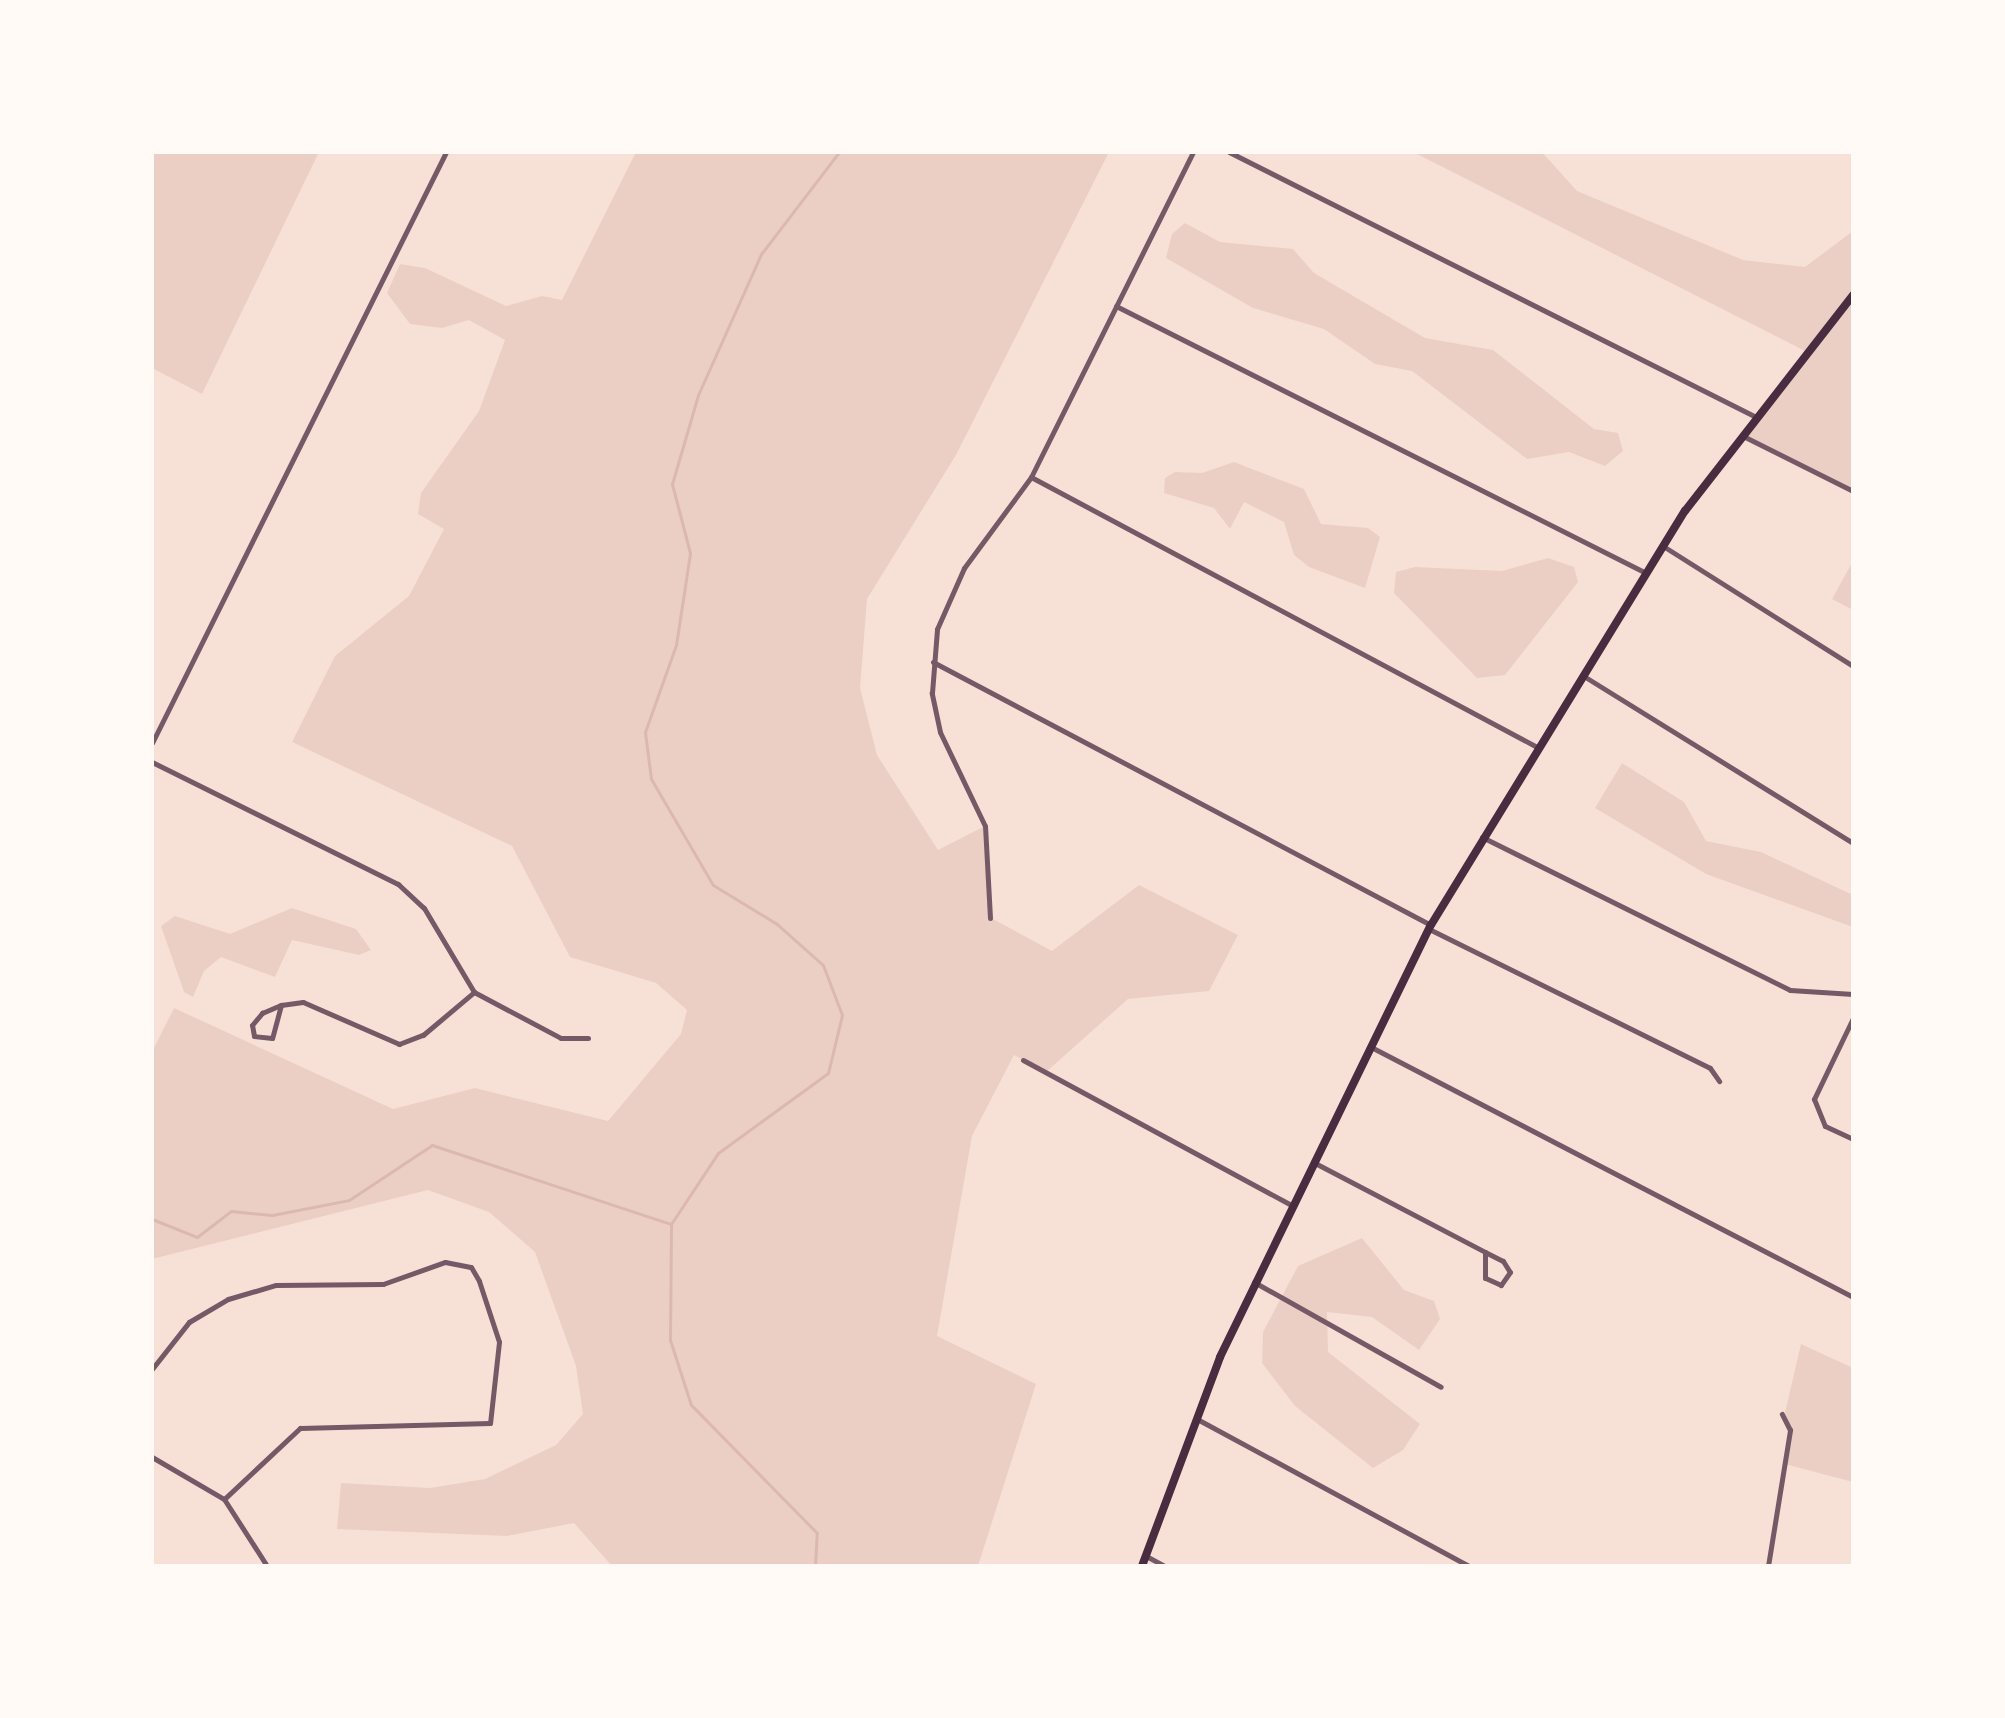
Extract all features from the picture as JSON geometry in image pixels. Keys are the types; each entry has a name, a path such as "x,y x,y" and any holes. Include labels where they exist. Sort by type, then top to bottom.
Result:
{"main road":[{"path":"1142,1566 1197,1419 1254,1282 1430,927 1537,747 1663,546 1741,435 1853,295"}],"street":[{"path":"152,743 446,152"},
{"path":"990,918 985,826 940,732 933,662 937,629 964,568 1031,477 1193,152"},
{"path":"1229,152 1756,417"},
{"path":"1116,306 1646,573"},
{"path":"1741,435 1853,491"},
{"path":"1031,477 1537,747"},
{"path":"1663,546 1853,666"},
{"path":"933,662 1430,927 1710,1068 1719,1081"},
{"path":"1582,675 1853,843"},
{"path":"152,762 405,889 474,992 561,1038 588,1038"},
{"path":"1482,837 1790,990 1853,994"},
{"path":"281,1005 272,1038 254,1036 253,1022 281,1005 312,1004 399,1044 423,1035 474,992"},
{"path":"1853,1018 1814,1099 1825,1126 1853,1139"},
{"path":"1370,1047 1853,1297"},
{"path":"1023,1060 1291,1205"},
{"path":"1313,1162 1485,1252 1509,1268 1501,1285 1485,1278 1485,1252"},
{"path":"152,1369 189,1322 228,1299 276,1285 383,1284 458,1262 479,1281 499,1342 496,1411 477,1428 300,1428 224,1499"},
{"path":"1254,1282 1441,1387"},
{"path":"1768,1566 1790,1430 1782,1414"},
{"path":"1197,1419 1469,1566"},
{"path":"152,1457 224,1499 267,1566"},
{"path":"1146,1556 1165,1566"}],"shaded area":[{"path":"152,152 319,152 202,394 152,368"},
{"path":"636,152 1109,152 956,455 867,599 860,688 877,755 938,850 985,826 991,918 1052,951 1139,885 1238,935 1209,991 1128,999 1046,1072 1014,1055 972,1136 937,1336 1036,1384 978,1566 612,1566 574,1523 507,1536 337,1529 341,1483 430,1488 485,1479 556,1445 583,1414 576,1366 535,1252 489,1212 428,1190 152,1259 152,1052 174,1008 393,1109 475,1088 608,1121 681,1034 687,1010 656,983 570,957 512,846 292,742 335,656 409,596 444,529 418,514 421,493 479,411 505,340 469,320 442,328 410,324 387,293 400,264 425,268 506,306 542,296 562,300"},
{"path":"1413,152 1542,152 1577,191 1743,260 1805,267 1853,231 1853,491 1741,435 1807,352"},
{"path":"1185,223 1220,242 1293,249 1314,273 1425,338 1493,350 1594,429 1618,433 1623,451 1605,466 1569,452 1527,459 1412,371 1375,364 1324,329 1253,308 1166,258 1172,234"},
{"path":"1234,462 1304,489 1321,524 1368,528 1380,537 1365,588 1309,567 1294,555 1284,522 1244,502 1230,529 1214,508 1164,493 1165,478 1175,472 1202,473"},
{"path":"1548,558 1574,567 1578,582 1505,675 1477,678 1394,593 1396,572 1415,567 1502,571"},
{"path":"1853,561 1853,610 1832,599"},
{"path":"1622,763 1684,802 1706,841 1761,852 1853,895 1853,927 1706,874 1595,808"},
{"path":"292,908 356,929 371,950 359,955 292,940 275,977 221,957 204,971 193,997 184,992 161,926 175,916 230,934"},
{"path":"1362,1238 1404,1290 1434,1301 1440,1319 1419,1350 1372,1317 1327,1312 1328,1352 1420,1424 1403,1450 1373,1468 1295,1406 1262,1363 1263,1332 1298,1266"},
{"path":"1801,1344 1853,1368 1853,1482 1785,1464 1790,1430 1784,1417"}],"waterway":[{"path":"815,1566 817,1533 691,1405 670,1340 671,1224 718,1153 828,1073 842,1015 823,965 777,924 713,885 651,779 645,732 676,645 690,553 672,484 698,395 761,254 839,152"},
{"path":"152,1219 197,1237 231,1211 272,1215 349,1200 432,1145 671,1224"}]}
